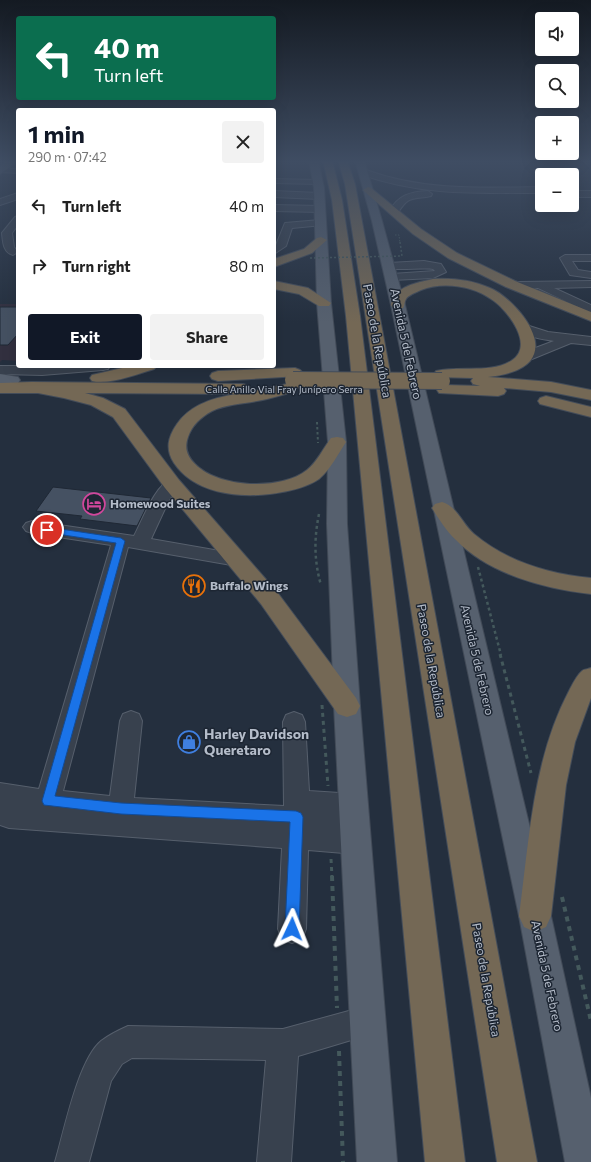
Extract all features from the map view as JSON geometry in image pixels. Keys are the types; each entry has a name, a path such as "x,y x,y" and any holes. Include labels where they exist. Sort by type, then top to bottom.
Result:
{"highway":[{"name":"Paseo de la República","path":"339,214 354,324 445,1162"},
{"name":"Paseo de la República","path":"364,214 517,1162"},
{"path":"396,214 411,228 434,244 477,267 591,317"},
{"path":"276,262 296,256 317,216"},
{"path":"398,305 399,298 412,288 429,284 449,284 470,286 488,292 511,308"},
{"path":"276,285 303,291 324,303"},
{"path":"443,381 499,370 517,364 527,356 530,346 523,328 511,308 506,288 518,286"},
{"path":"86,380 115,376 142,368"},
{"path":"216,368 226,372 250,374 293,383"},
{"path":"135,380 250,374"},
{"path":"38,376 64,393 97,402 119,413 131,427 172,484 269,598 347,706"},
{"name":"Calle Anillo Vial Fray Junípero Serra","path":"3,382 38,376 293,383"},
{"name":"Calle Anillo Vial Fray Junípero Serra","path":"38,376 86,380 293,383 486,381 551,387 591,395"},
{"name":"Calle Anillo Vial Fray Junípero Serra","path":"443,381 496,391 539,395 591,405"},
{"path":"293,383 222,401 208,407 188,419 176,444 177,454 192,474 216,485 232,488 270,488 288,485 309,477 319,469 337,442"},
{"path":"496,391 569,405 591,412"},
{"path":"0,402 56,402 119,413"},
{"path":"442,508 457,530 472,543 532,574 572,585 591,586"},
{"path":"535,916 545,826 554,771 570,712 591,678"}],"main road":[{"name":"Avenida 5 de Febrero","path":"375,214 393,270 398,305 442,508 535,916 585,1162"},
{"path":"317,216 337,442 337,524 347,706 345,823 353,1024 377,1162"}],"street":[{"path":"307,214 317,216"},
{"path":"312,214 317,216"},
{"path":"276,250 281,246 288,225 317,216"},
{"path":"0,254 11,249 8,234 16,220"},
{"path":"591,258 565,258 574,273 591,278"},
{"path":"518,286 541,285 591,278"},
{"path":"541,285 546,289 591,309"},
{"path":"523,328 543,336 591,340"},
{"path":"527,356 542,349 572,339"},
{"path":"0,362 16,365"},
{"path":"28,368 38,376"},
{"path":"0,370 38,376 90,368"},
{"path":"46,809 131,542 172,484"},
{"path":"32,528 131,542 237,560"},
{"path":"120,816 132,721"},
{"path":"292,929 296,819 294,722"},
{"path":"0,794 46,809 120,816 296,819 345,823"},
{"path":"0,813 9,816 46,809"},
{"path":"296,819 345,823"},
{"path":"72,1162 97,1074 111,1053 128,1042 283,1045 353,1024"},
{"path":"274,1162 283,1045"}],"path":[{"path":"311,261 317,216 402,256 398,235 394,234 396,244"},
{"path":"393,251 393,270"},
{"path":"317,422 319,469"},
{"path":"319,510 316,525 316,569 322,590"},
{"path":"472,543 533,780"},
{"path":"320,668 345,823 353,1024 343,1162"},
{"path":"561,893 591,1021"}],"shaded area":[{"path":"0,304 16,304 16,361 2,360 0,362"}],"building":[{"path":"0,307 16,307 16,336 8,345 0,345"},
{"name":"Homewood Suites","path":"53,487 151,498 137,526 80,519 82,516 36,511"}],"place":[{"name":"Homewood Suites","path":"94,504"},
{"name":"Buffalo Wings","path":"194,586"},
{"name":"Harley Davidson Queretaro","path":"189,742"}],"route":[{"path":"47,530 121,541 48,801 121,809 296,817 292,929"}]}
